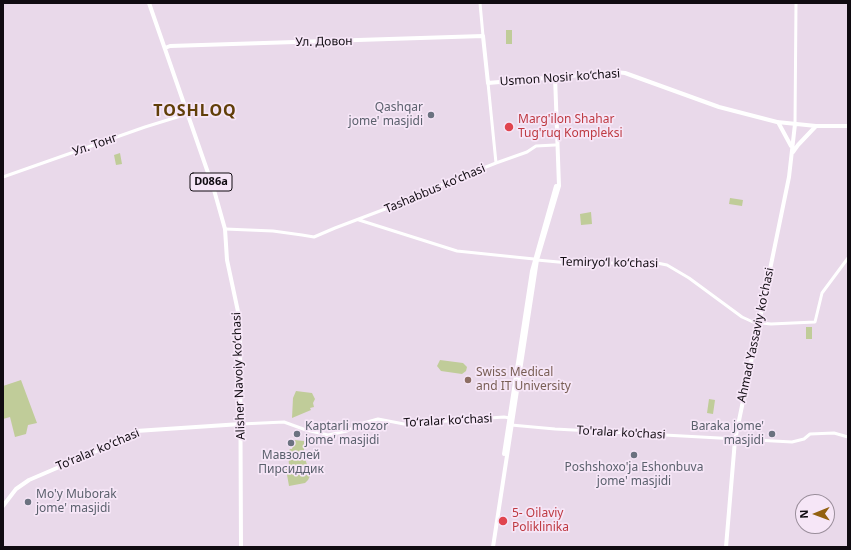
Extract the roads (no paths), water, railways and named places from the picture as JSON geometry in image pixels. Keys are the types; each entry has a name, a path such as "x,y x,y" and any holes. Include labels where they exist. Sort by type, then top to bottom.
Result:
{"main road":[{"name":"Alisher Navoiy koʻchasi","path":"150,3 214,190 225,229 227,260 240,321 241,547"},
{"name":"Ул. Довон","path":"165,48 176,46 381,41 483,36"},
{"path":"483,36 488,83"},
{"name":"Usmon Nosir ko‘chasi","path":"488,83 616,72 625,73 655,82 722,108 778,122 816,126 848,126"},
{"path":"536,260 559,186 553,77"},
{"path":"778,122 791,143 792,154"},
{"name":"Ahmad Yassaviy ko'chasi","path":"726,547 735,440 788,182 795,124"},
{"path":"792,154 798,145 816,126"},
{"path":"491,547 510,418 536,260 556,186 557,145"},
{"name":"Toʻralar koʻchasi","path":"3,506 16,489 29,480 115,443 136,431 241,424"}],"street":[{"path":"480,3 483,36"},
{"path":"795,124 796,3"},
{"path":"488,83 496,163"},
{"name":"Ул. Тонг","path":"3,177 145,127 187,114"},
{"name":"Tashabbus koʻchasi","path":"225,229 273,231 302,234 314,237 526,152 536,146 557,145"},
{"path":"365,217 366,222"},
{"name":"Temiryoʻl koʻchasi","path":"358,220 457,251 569,263 656,263 667,265 689,278 739,315 759,323"},
{"path":"759,323 815,322 822,293 848,258"},
{"name":"Toʻralar koʻchasi","path":"241,424 284,422 313,432 328,435 347,431 360,424 378,419 404,424 510,418"},
{"name":"To'ralar ko'chasi","path":"510,424 555,429 735,440"},
{"path":"735,440 792,442 804,439 810,434 829,433 848,437"}],"place":[{"name":"Qashqar jome' masjidi","path":"431,115"},
{"name":"Marg'ilon Shahar Tug'ruq Kompleksi","path":"509,127"},
{"name":"Swiss Medical and IT University","path":"468,380"},
{"name":"Kaptarli mozor jome' masjidi","path":"297,434"},
{"name":"Baraka jome' masjidi","path":"772,434"},
{"name":"Мавзолей Пирсиддик","path":"291,443"},
{"name":"Poshshoxo'ja Eshonbuva jome' masjidi","path":"634,455"},
{"name":"Mo'y Muborak jome' masjidi","path":"28,502"},
{"name":"5- Oilaviy Poliklinika","path":"503,521"}],"district":[{"name":"TOSHLOQ","path":"195,111"}]}
